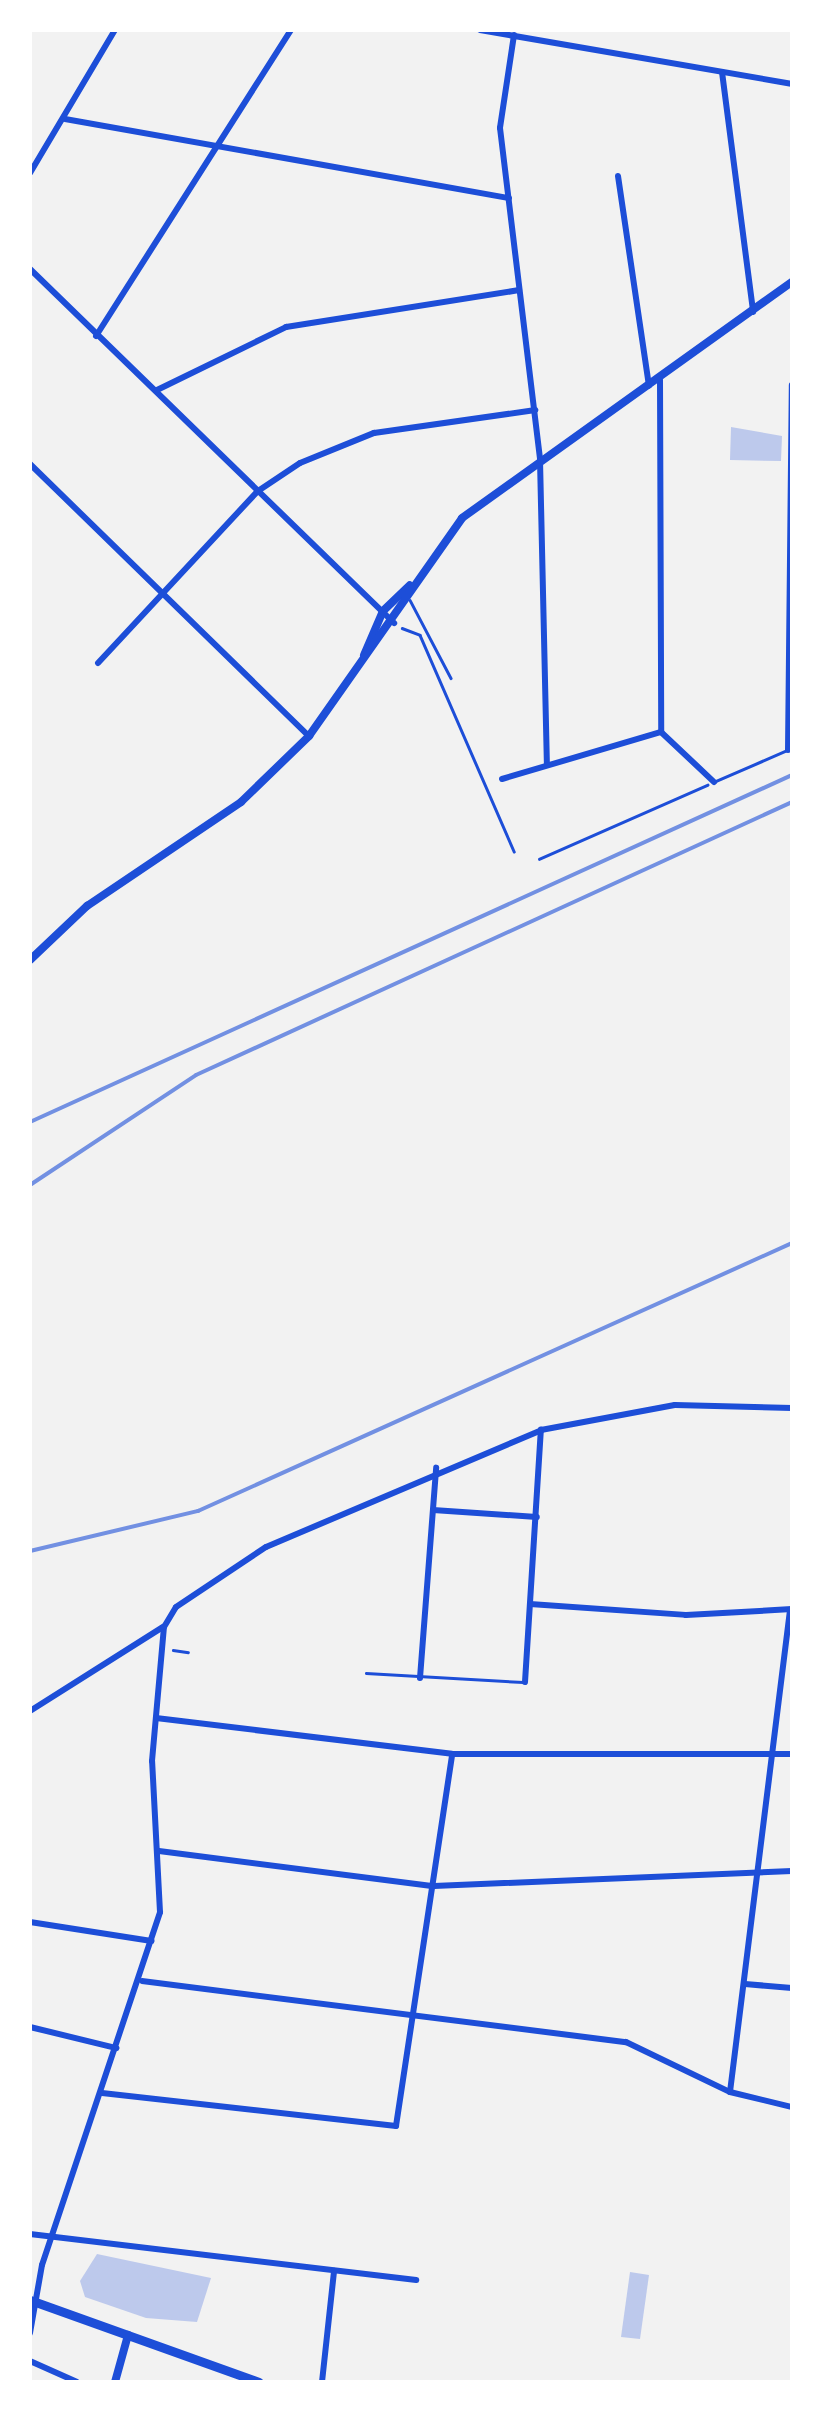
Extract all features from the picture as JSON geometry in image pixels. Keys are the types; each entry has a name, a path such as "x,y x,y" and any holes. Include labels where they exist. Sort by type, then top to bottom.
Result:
{"main road":[{"path":"32,2301 259,2382"}],"street":[{"path":"30,173 115,30"},
{"path":"96,336 222,149 291,30"},
{"path":"480,30 792,84"},
{"path":"549,41 550,30"},
{"path":"514,35 500,128 540,460 546,765"},
{"path":"722,72 754,312"},
{"path":"64,118 508,198"},
{"path":"618,176 650,387"},
{"path":"30,269 394,623"},
{"path":"364,659 383,612 412,584 462,518 790,286"},
{"path":"156,390 276,330 519,290"},
{"path":"660,380 660,732 714,782"},
{"path":"790,748 792,384"},
{"path":"98,663 258,492 374,434 534,410"},
{"path":"30,464 309,736"},
{"path":"30,960 87,906 200,830 309,736 394,623 412,584"},
{"path":"502,779 660,732"},
{"path":"30,1711 164,1627 185,1598 230,1567 436,1468 540,1430 646,1407 792,1408"},
{"path":"524,1682 540,1430"},
{"path":"420,1678 436,1468"},
{"path":"434,1510 537,1518"},
{"path":"530,1604 686,1615 791,1610 730,2092"},
{"path":"30,2333 32,2301 142,1981 152,1940 159,1851 156,1718 164,1627"},
{"path":"156,1718 452,1754 792,1754"},
{"path":"102,2093 392,2128 416,2016 452,1754"},
{"path":"159,1851 434,1886 759,1868 792,1871"},
{"path":"30,1922 152,1940"},
{"path":"142,1981 642,2045 730,2092 792,2107"},
{"path":"745,1984 792,1988"},
{"path":"30,2026 116,2048"},
{"path":"30,2234 416,2280"},
{"path":"322,2382 334,2271"},
{"path":"115,2382 128,2335"},
{"path":"30,2361 77,2382"}],"lane":[{"path":"408,597 451,678"},
{"path":"714,782 790,748"},
{"path":"366,1674 524,1682"}],"path":[{"path":"394,623 420,636 514,850"},
{"path":"539,859 714,782"},
{"path":"162,1648 188,1652"}],"building":[{"path":"731,427 782,436 781,461 730,460"},
{"path":"97,2254 211,2278 197,2322 146,2318 85,2297 80,2281"},
{"path":"630,2272 649,2275 640,2339 621,2337"}],"railway":[{"path":"30,1122 792,775"},
{"path":"30,1185 196,1075 792,802"},
{"path":"30,1551 198,1511 792,1243"}]}
